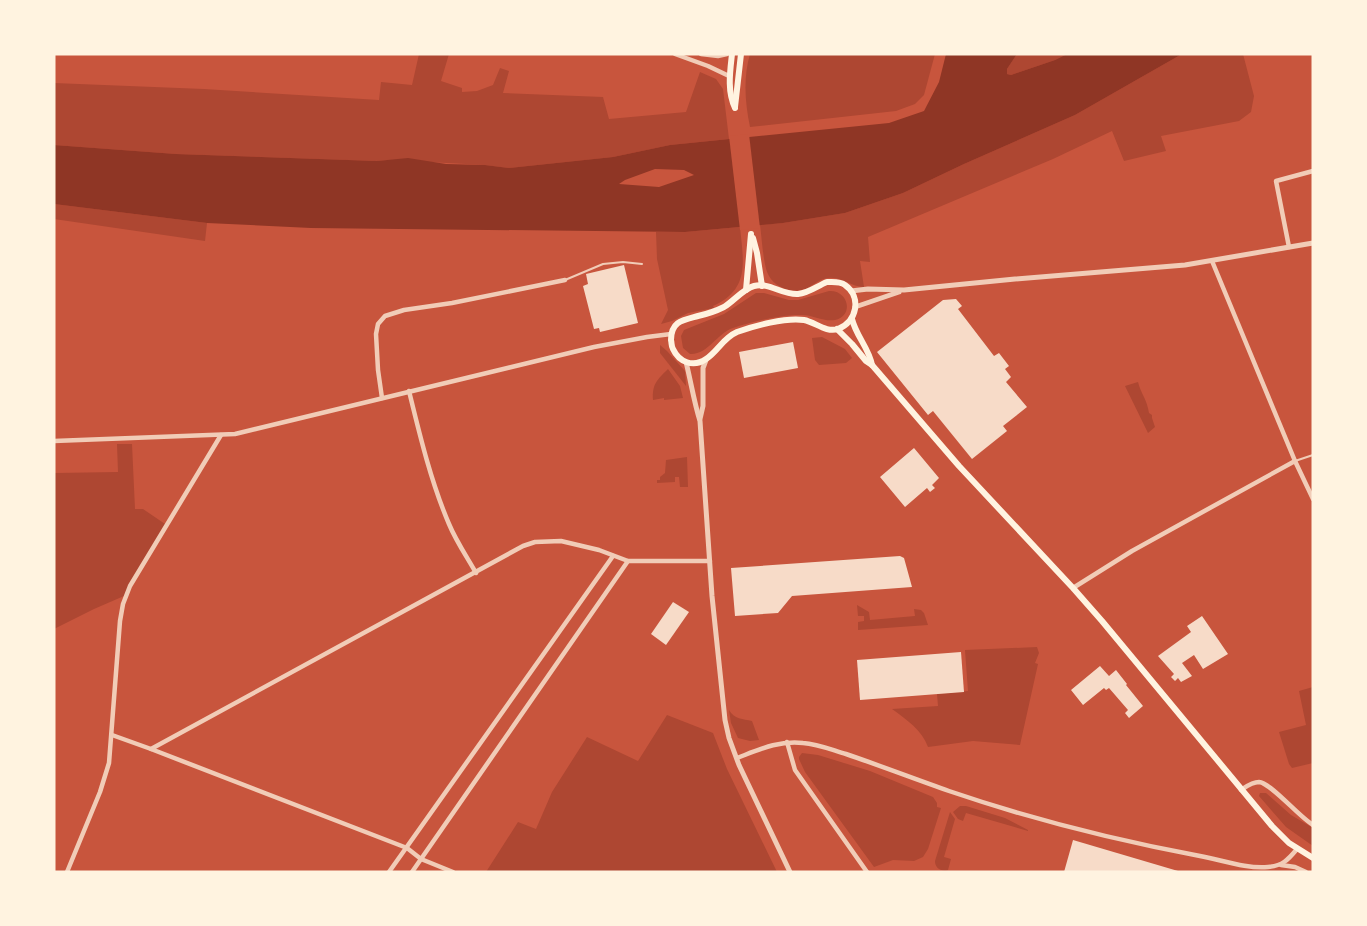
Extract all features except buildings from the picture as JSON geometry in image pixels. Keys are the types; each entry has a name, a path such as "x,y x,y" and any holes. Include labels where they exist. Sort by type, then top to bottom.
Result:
{"main road":[{"path":"732,54 729,76 731,99 735,108 741,54"},
{"path":"746,290 752,234 762,286"},
{"path":"827,282 844,284 851,291 855,300 852,319 844,326 827,330 803,320 754,327 726,338 706,360 696,363 686,362 678,357 672,347 671,334 678,322 722,308 746,290 757,285 762,286 798,294 827,282"},
{"path":"852,319 860,339 871,356 873,365"},
{"path":"837,329 866,361 873,365 959,466 1073,588 1272,826 1297,849 1313,858"}],"street":[{"path":"675,54 729,76"},
{"path":"701,54 718,56 726,54"},
{"path":"1289,247 1276,181 1313,171"},
{"path":"851,291 904,290 1185,265 1313,243"},
{"path":"1212,261 1313,499"},
{"path":"382,398 378,370 377,328 385,316 404,310 566,280"},
{"path":"855,307 904,290"},
{"path":"54,441 221,435 253,430 594,347 671,334"},
{"path":"700,421 703,405 703,368 706,360"},
{"path":"686,362 700,421 722,706 726,727 737,758 790,872"},
{"path":"409,392 427,459 446,516 454,536 476,573"},
{"path":"68,872 109,763 120,621 125,597 221,435"},
{"path":"1073,588 1139,547 1295,461"},
{"path":"151,749 535,542 567,542 599,550 628,561 710,561"},
{"path":"390,872 613,556"},
{"path":"411,872 628,561"},
{"path":"112,735 407,848 421,859 453,872"},
{"path":"737,758 787,742 815,744 951,792 1067,827 1256,867 1281,865 1295,867 1306,872"},
{"path":"787,742 795,770 867,872"},
{"path":"1241,790 1252,783 1262,782 1313,825"},
{"path":"1281,865 1297,849"}],"lane":[{"path":"566,280 603,264 623,262 642,264"},
{"path":"1295,461 1313,455"}],"shaded area":[{"path":"419,54 449,54 441,81 462,88 462,92 477,91 493,85 500,68 509,71 503,93 603,97 609,119 686,112 700,72 716,79 723,89 729,139 670,145 613,157 509,168 390,160 176,154 54,145 54,83 204,89 379,100 381,82 412,85"},
{"path":"750,54 935,54 924,95 915,104 896,111 750,127 746,72"},
{"path":"946,54 1017,54 1007,69 1007,74 1011,75 1067,54 1182,54 1075,115 903,193 845,213 783,223 685,232 311,228 207,223 54,204 54,145 176,154 377,161 408,158 446,164 509,168 613,157 670,145 889,123 924,111 939,82","holes":["655,169 684,170 694,175 659,187 619,184"]},
{"path":"1017,54 1067,54 1011,75 1007,74 1007,69"},
{"path":"1182,54 1243,54 1254,96 1251,112 1239,121 1161,136 1166,151 1124,161 1112,131 1053,159 868,237 870,262 860,261 864,287 828,278 805,289 793,291 779,286 769,276 764,259 760,225 845,213 903,193 1075,115"},
{"path":"54,204 207,223 205,241 54,219"},
{"path":"740,227 743,262 739,282 734,291 713,306 714,308 688,313 661,324 668,310 657,259 656,232"},
{"path":"829,291 836,292 845,299 847,309 841,318 827,320 802,315 777,317 733,328 722,334 707,348 696,353 690,354 683,348 681,336 684,330 724,314 756,293 798,300"},
{"path":"822,337 845,349 852,358 846,363 819,365 815,360 812,338"},
{"path":"660,345 685,371 686,386 660,353"},
{"path":"668,369 680,386 683,398 653,400 656,383"},
{"path":"1138,382 1155,427 1148,433 1125,386"},
{"path":"117,444 132,444 135,509 143,509 168,526 124,596 54,629 54,473 118,472"},
{"path":"687,457 688,487 680,487 679,477 675,477 675,482 657,483 657,480 660,480 665,473 666,460"},
{"path":"857,605 869,612 870,620 915,616 914,609 921,610 928,625 858,630 858,622 864,621 864,616 858,616"},
{"path":"1037,647 1039,653 1035,663 1038,664 1020,745 973,741 928,747 918,730 892,709 938,706 937,694 968,691 965,650"},
{"path":"1313,687 1313,763 1292,768 1279,732 1306,725 1299,691"},
{"path":"729,710 736,717 752,721 759,740 750,741 738,738 731,723"},
{"path":"667,715 713,733 727,769 777,872 486,872 518,822 536,829 552,792 587,737 638,761"},
{"path":"802,753 818,755 870,771 933,797 937,807 941,808 928,849 923,857 914,861 893,860 874,867 805,772 799,759"},
{"path":"1260,793 1266,793 1291,815 1313,828 1313,846 1286,827 1259,796"},
{"path":"960,806 1005,818 1028,831 966,813 963,821 958,819 953,812"},
{"path":"950,812 955,819 944,857 951,859 948,870 941,870 935,861"}],"pier":[{"path":"749,134 760,228 740,230 729,136"}]}
